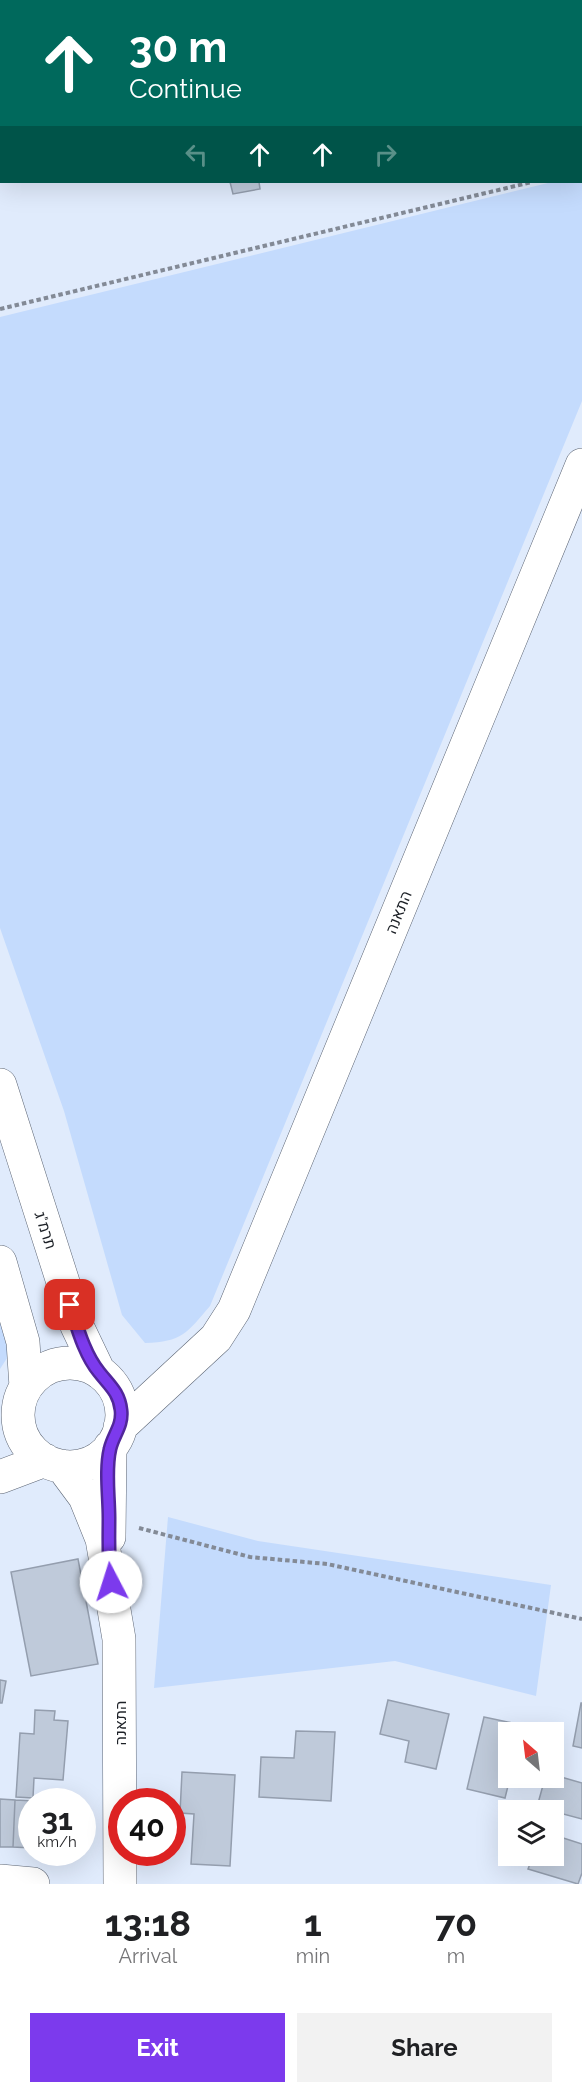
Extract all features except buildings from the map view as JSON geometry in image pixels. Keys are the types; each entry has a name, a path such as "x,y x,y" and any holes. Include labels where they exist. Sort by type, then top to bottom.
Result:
{"street":[{"name":"התאנה","path":"108,1563 115,1437 216,1338 234,1310 582,465"},
{"name":"תרמ\"ג","path":"0,1085 77,1326 105,1377"},
{"path":"0,1262 23,1342 15,1401 20,1429 25,1442 53,1463"},
{"name":"התאנה","path":"105,1377 159,1372 201,1352"},
{"path":"0,1477 53,1463 89,1463 115,1437 122,1411 118,1396 105,1377 84,1365 68,1363 52,1367 37,1375 15,1401"},
{"name":"התאנה","path":"53,1463 85,1497 95,1516 108,1563 119,1639 120,1884"},
{"path":"0,1881 33,1884"}],"path":[{"path":"0,309 528,183"},
{"path":"109,1520 195,1545 250,1557 327,1564 582,1619"}],"shaded area":[{"path":"548,183 582,183 582,401 210,1306 183,1334 168,1341 145,1343 122,1315 64,1111 0,928 0,317"},
{"path":"0,1318 9,1355 0,1369"},
{"path":"168,1517 258,1541 551,1585 536,1696 395,1661 154,1688"}],"route":[{"path":"70,1305 85,1346 99,1372 111,1383 122,1411 117,1438 110,1447 108,1469 108,1563 111,1582"}]}
